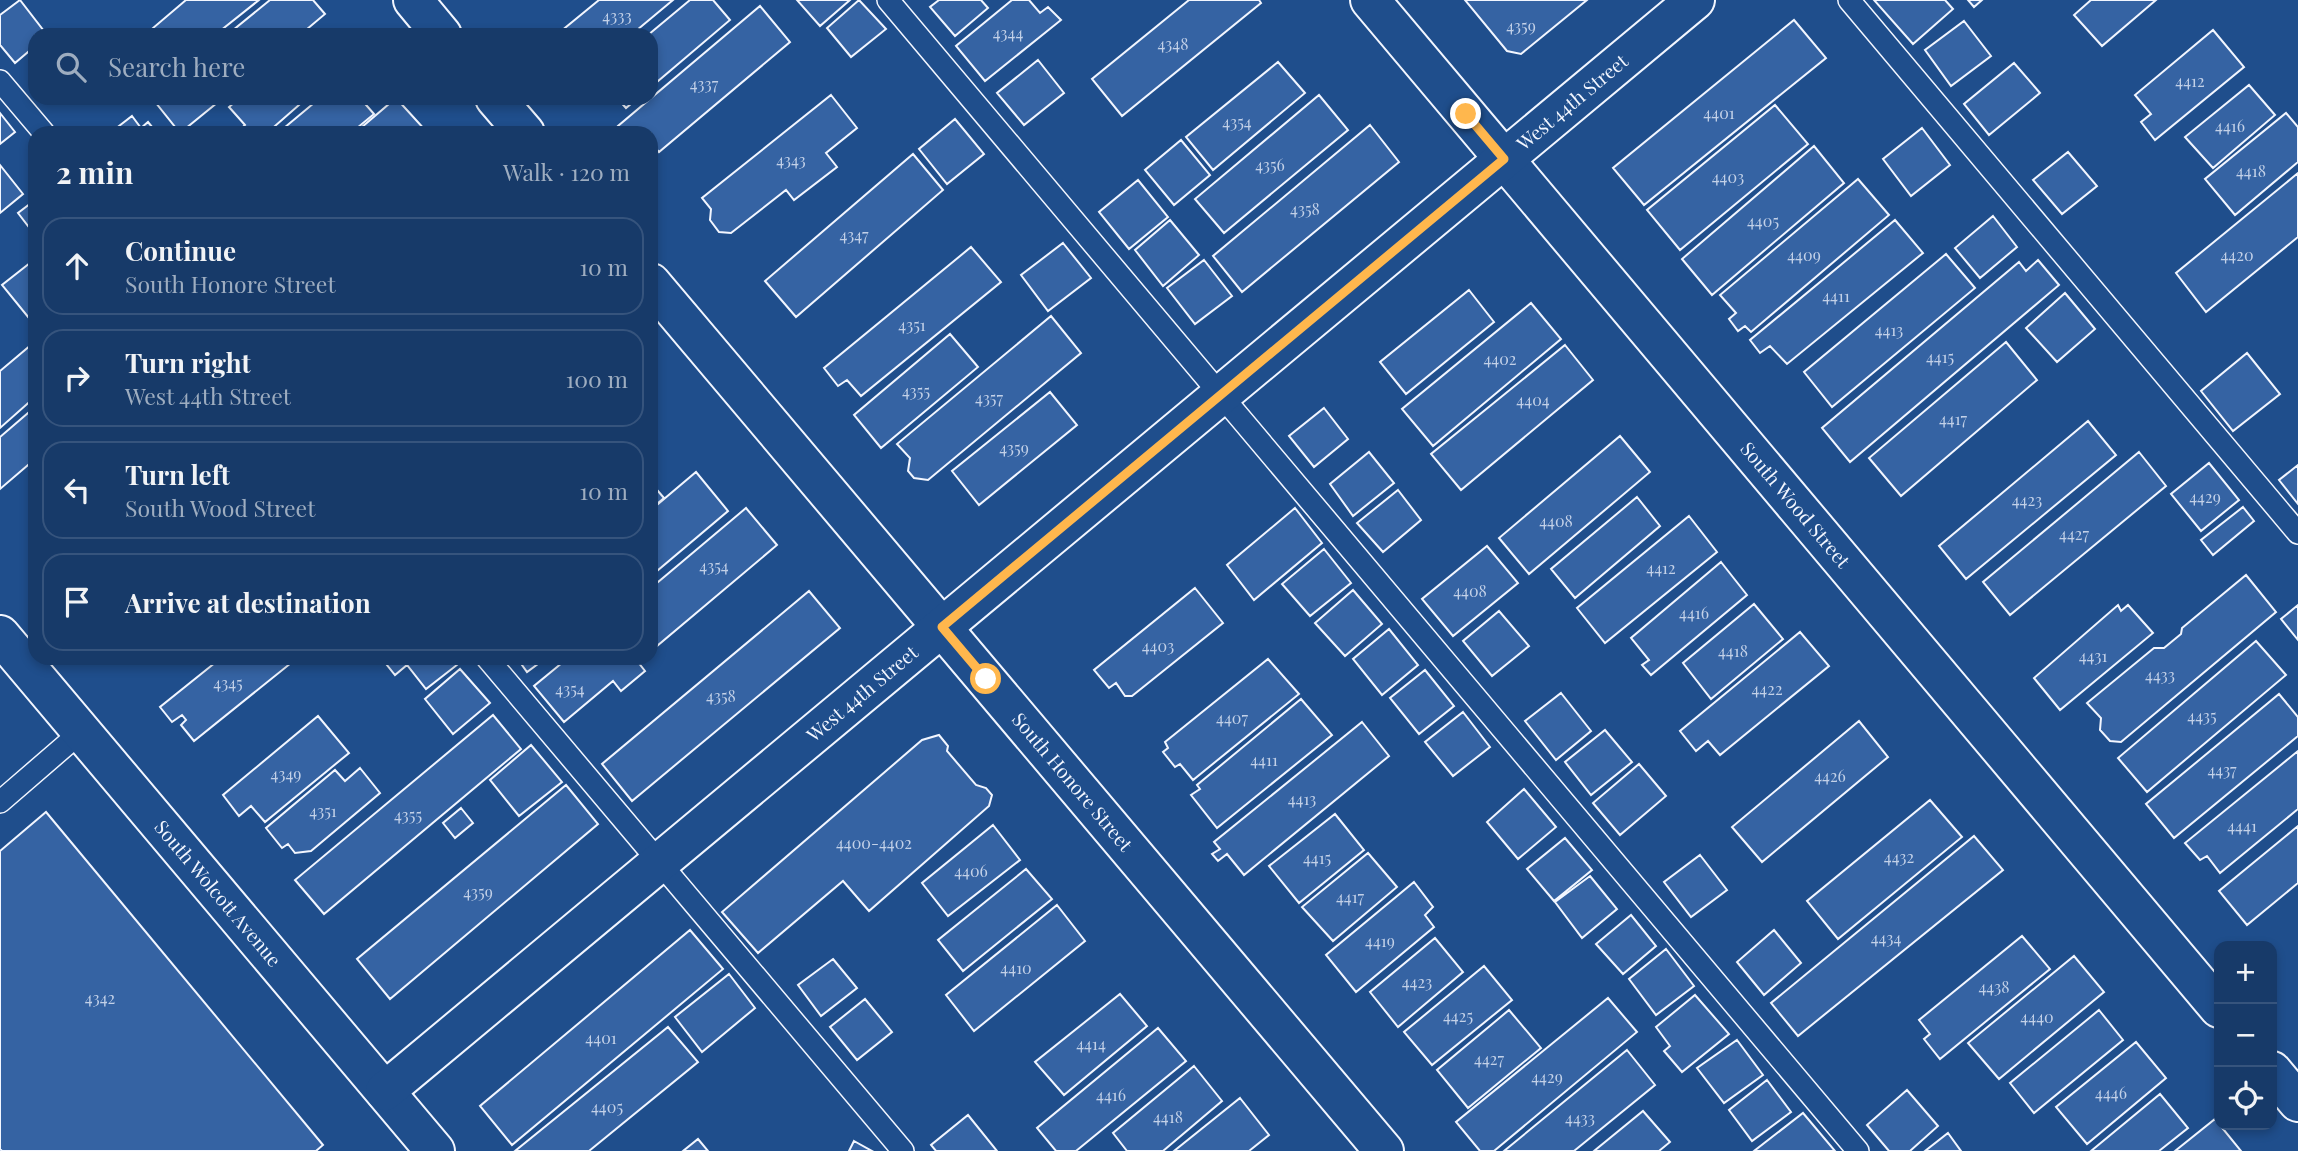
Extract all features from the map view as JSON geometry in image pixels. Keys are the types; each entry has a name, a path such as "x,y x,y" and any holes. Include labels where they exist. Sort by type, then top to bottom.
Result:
{"street":[{"path":"412,0 436,28"},
{"name":"South Wood Street","path":"1370,0 2216,1004"},
{"name":"West 44th Street","path":"385,1091 1695,0"},
{"path":"501,105 519,126"},
{"name":"South Honore Street","path":"658,291 1384,1151"},
{"name":"South Wolcott Avenue","path":"0,635 435,1151"},
{"path":"2277,1076 2298,1102"}],"lane":[{"path":"888,0 1858,1151"},
{"path":"1849,0 2298,533"},
{"path":"0,81 38,126"},
{"path":"493,665 903,1151"},
{"path":"0,802 81,732"}],"building":[{"path":"20,0 42,28 28,28 28,52 15,63 0,45 0,15"},
{"path":"186,0 259,0 224,28 153,28"},
{"path":"270,0 313,0 325,14 308,28 236,28"},
{"path":"599,0 673,0 639,28 565,28"},
{"path":"690,0 713,0 730,20 658,81 656,28"},
{"path":"797,0 850,0 820,26"},
{"path":"859,0 886,29 851,57 827,28"},
{"path":"939,0 981,0 988,8 955,36 930,7"},
{"path":"1012,0 1029,0 1040,13 1048,7 1061,20 985,81 956,46"},
{"path":"1189,0 1259,0 1261,3 1122,116 1092,79"},
{"path":"1465,0 1587,0 1521,54 1507,51"},
{"path":"1874,0 1945,0 1953,9 1913,44"},
{"path":"1968,0 1982,0 1974,7"},
{"path":"2091,0 2156,0 2102,46 2074,15"},
{"path":"760,6 790,42 659,152 658,126 618,126 643,105 658,105 658,92"},
{"path":"1794,20 1826,58 1644,205 1613,168"},
{"path":"1964,21 1991,56 1951,86 1925,50"},
{"path":"2213,30 2244,67 2155,140 2141,122 2151,114 2135,95"},
{"path":"1038,60 1064,93 1024,125 997,93"},
{"path":"1278,62 1305,93 1213,170 1186,137"},
{"path":"2014,63 2040,93 1989,135 1964,104"},
{"path":"2249,85 2275,115 2213,168 2185,137"},
{"path":"831,95 857,128 826,153 837,167 794,200 786,190 731,233 719,232 710,220 711,209 702,198"},
{"path":"1319,95 1348,130 1224,233 1195,199"},
{"path":"158,105 214,105 189,126 174,126"},
{"path":"299,105 275,126 244,126 229,107"},
{"path":"312,105 366,105 374,114 359,126 286,126"},
{"path":"388,105 402,105 421,126 363,126"},
{"path":"1775,105 1808,144 1680,250 1647,210"},
{"path":"0,113 15,132 0,144"},
{"path":"2286,113 2298,127 2298,162 2235,215 2205,179"},
{"path":"132,116 140,126 119,126"},
{"path":"955,119 984,154 947,184 919,149"},
{"path":"1370,125 1399,162 1242,292 1213,256"},
{"path":"1922,128 1950,165 1911,196 1883,159"},
{"path":"1181,140 1210,175 1174,205 1145,170"},
{"path":"1814,146 1844,183 1712,295 1682,259"},
{"path":"2068,152 2097,186 2062,214 2033,180"},
{"path":"913,154 943,190 796,317 765,281"},
{"path":"0,165 23,194 0,213"},
{"path":"2298,173 2298,237 2206,312 2176,273"},
{"path":"1858,179 1889,215 1751,332 1745,326 1738,331 1729,319 1736,313 1720,295"},
{"path":"1138,180 1168,217 1129,249 1099,212"},
{"path":"28,205 28,226 18,213"},
{"path":"1993,216 2017,247 1980,278 1955,248"},
{"path":"1170,220 1199,255 1163,286 1135,250"},
{"path":"1895,220 1923,253 1787,364 1770,346 1760,353 1750,340"},
{"path":"1063,243 1091,278 1048,311 1021,275"},
{"path":"971,247 1001,282 861,396 847,380 838,386 824,368"},
{"path":"1946,254 1975,288 1832,407 1804,372"},
{"path":"1204,260 1232,296 1195,324 1167,288"},
{"path":"2038,260 2059,285 1850,462 1822,428 2019,262 2026,271"},
{"path":"28,265 28,317 2,285"},
{"path":"1469,290 1494,322 1406,394 1380,362"},
{"path":"2065,293 2095,329 2057,362 2026,328"},
{"path":"1531,303 1561,339 1433,446 1402,409"},
{"path":"1051,316 1081,353 928,480 914,478 908,471 910,458 897,444"},
{"path":"950,334 978,367 881,448 854,415"},
{"path":"2006,342 2037,380 1901,496 1869,458"},
{"path":"1565,345 1593,380 1461,490 1431,454"},
{"path":"28,348 28,403 0,428 0,371"},
{"path":"2247,353 2280,394 2233,431 2201,391"},
{"path":"1050,392 1077,425 979,505 952,471"},
{"path":"1324,408 1348,439 1314,467 1289,436"},
{"path":"28,413 28,465 0,489 0,437"},
{"path":"2088,421 2116,455 1966,579 1939,546"},
{"path":"1620,436 1650,472 1529,574 1499,538"},
{"path":"1369,452 1394,483 1353,516 1330,484"},
{"path":"2139,452 2166,486 2010,615 1983,582"},
{"path":"2209,463 2239,500 2201,531 2171,494"},
{"path":"2298,465 2298,504 2279,480"},
{"path":"696,472 728,511 658,570 658,504"},
{"path":"1398,490 1421,520 1383,552 1357,523"},
{"path":"658,491 664,498 658,503"},
{"path":"1637,497 1660,526 1575,598 1551,569"},
{"path":"2243,507 2254,521 2213,555 2201,540"},
{"path":"746,508 777,545 658,645 658,582"},
{"path":"1295,508 1322,543 1254,600 1227,565"},
{"path":"1689,516 1717,552 1605,643 1577,608"},
{"path":"1487,546 1518,583 1453,636 1422,599"},
{"path":"1324,549 1351,583 1310,616 1282,584"},
{"path":"1721,562 1747,595 1651,675 1642,665 1649,660 1631,638"},
{"path":"2246,575 2276,612 2121,742 2110,741 2100,730 2101,718 2087,703 2154,648 2164,648 2181,634 2182,628"},
{"path":"1195,588 1223,623 1132,696 1125,696 1116,683 1109,688 1094,670"},
{"path":"1353,590 1382,624 1345,656 1315,623"},
{"path":"809,591 840,628 632,801 602,764"},
{"path":"1754,604 1783,639 1711,699 1683,663"},
{"path":"2118,605 2121,611 2128,605 2153,633 2060,710 2034,678"},
{"path":"2298,605 2298,640 2281,619"},
{"path":"1499,611 1529,646 1492,676 1463,641"},
{"path":"1389,629 1418,665 1382,695 1353,659"},
{"path":"1800,632 1829,666 1720,755 1708,741 1696,751 1680,731"},
{"path":"2256,641 2286,675 2147,792 2118,758"},
{"path":"1268,659 1299,694 1193,780 1180,764 1175,767 1163,752 1168,748 1165,742"},
{"path":"212,665 289,665 194,741 181,725 186,720 182,715 172,722 160,707"},
{"path":"387,665 407,665 395,675"},
{"path":"407,665 457,665 426,689"},
{"path":"522,665 536,665 527,672"},
{"path":"560,665 640,665 645,671 621,691 613,681 564,722 534,686"},
{"path":"460,669 490,703 453,734 425,699"},
{"path":"1425,670 1454,706 1419,734 1390,698"},
{"path":"1561,693 1591,731 1556,760 1525,721"},
{"path":"2279,694 2298,717 2298,736 2174,838 2146,804"},
{"path":"1301,699 1332,735 1217,828 1191,795 1200,789 1197,785"},
{"path":"1463,712 1490,747 1453,776 1425,742"},
{"path":"493,715 521,749 324,914 295,880"},
{"path":"318,716 349,753 265,822 251,806 239,816 223,795"},
{"path":"1859,721 1888,757 1762,862 1732,827"},
{"path":"1362,722 1389,756 1244,875 1227,854 1218,861 1212,854 1220,849 1214,842"},
{"path":"1605,730 1632,762 1591,795 1565,762"},
{"path":"939,735 948,746 947,751 976,785 986,788 992,795 989,806 869,911 843,881 758,953 722,912 922,740"},
{"path":"531,745 562,782 519,816 490,780"},
{"path":"2298,751 2298,809 2220,873 2207,856 2200,860 2185,843"},
{"path":"1639,764 1666,796 1620,835 1593,803"},
{"path":"360,768 380,793 311,851 295,853 288,844 282,848 266,828 335,770 345,781"},
{"path":"566,785 598,824 390,999 357,959"},
{"path":"1524,789 1556,827 1518,859 1487,822"},
{"path":"1930,800 1962,837 1838,939 1807,901"},
{"path":"461,808 473,823 455,838 443,823"},
{"path":"46,812 323,1145 316,1151 0,1149 0,851"},
{"path":"1335,814 1364,850 1299,903 1269,866"},
{"path":"993,825 1020,860 948,916 922,883"},
{"path":"2298,826 2298,883 2247,925 2219,891"},
{"path":"1974,836 2003,870 1798,1036 1771,1003"},
{"path":"1565,838 1592,870 1554,901 1527,869"},
{"path":"1368,853 1397,887 1333,941 1302,907"},
{"path":"1700,855 1727,890 1691,917 1664,882"},
{"path":"1026,869 1052,899 963,971 938,940"},
{"path":"1590,876 1617,909 1582,938 1555,902"},
{"path":"1414,882 1433,907 1425,915 1434,927 1356,992 1326,955"},
{"path":"1057,905 1085,941 974,1031 946,995"},
{"path":"1631,915 1656,946 1623,974 1596,944"},
{"path":"690,930 723,969 512,1145 480,1106"},
{"path":"1774,930 1801,963 1764,995 1737,962"},
{"path":"2022,936 2050,969 1940,1059 1924,1039 1930,1034 1919,1020"},
{"path":"1435,938 1463,972 1398,1027 1370,992"},
{"path":"1666,949 1694,986 1656,1015 1629,979"},
{"path":"2074,956 2104,992 1999,1079 1968,1043"},
{"path":"833,959 857,988 821,1016 798,985"},
{"path":"1484,966 1512,1000 1432,1065 1404,1032"},
{"path":"729,974 755,1008 702,1052 675,1017"},
{"path":"1120,994 1147,1026 1064,1095 1035,1062"},
{"path":"1695,995 1729,1034 1682,1072 1664,1051 1670,1046 1656,1027"},
{"path":"1608,998 1637,1032 1494,1151 1480,1151 1456,1122"},
{"path":"865,999 892,1032 857,1060 830,1027"},
{"path":"1509,1010 1541,1048 1468,1108 1437,1070"},
{"path":"2099,1010 2123,1040 2034,1113 2010,1083"},
{"path":"668,1027 698,1062 589,1151 515,1151"},
{"path":"1158,1028 1186,1061 1076,1151 1056,1151 1037,1128"},
{"path":"1737,1040 1763,1075 1724,1103 1697,1068"},
{"path":"2136,1042 2166,1078 2087,1144 2056,1107"},
{"path":"1627,1050 1655,1085 1574,1151 1504,1151"},
{"path":"1194,1066 1222,1101 1163,1151 1127,1151 1113,1133"},
{"path":"1767,1080 1791,1112 1752,1141 1729,1110"},
{"path":"1907,1090 1938,1126 1910,1151 1889,1151 1867,1125"},
{"path":"2160,1094 2188,1128 2159,1151 2091,1151"},
{"path":"1240,1098 1269,1135 1249,1151 1174,1151"},
{"path":"1643,1111 1670,1142 1659,1151 1594,1151"},
{"path":"1803,1113 1835,1151 1754,1151"},
{"path":"968,1115 997,1151 936,1151 931,1145"},
{"path":"2214,1120 2214,1130 2224,1130 2241,1151 2175,1151"},
{"path":"1948,1133 1961,1151 1925,1151"},
{"path":"698,1139 708,1151 683,1151"},
{"path":"854,1141 872,1151 849,1151"}],"route":[{"path":"986,679 942,627 1504,159 1466,114"}]}
